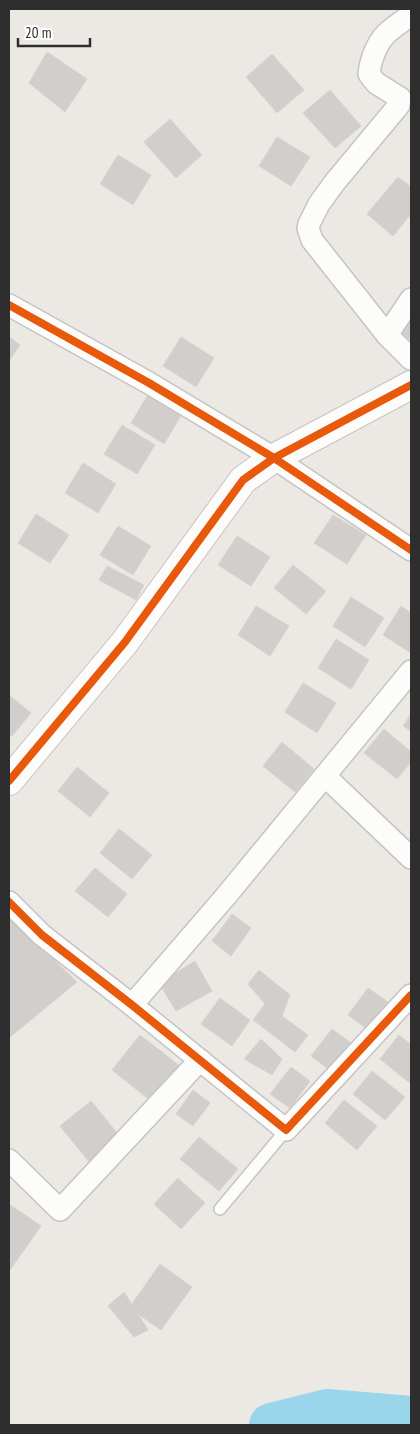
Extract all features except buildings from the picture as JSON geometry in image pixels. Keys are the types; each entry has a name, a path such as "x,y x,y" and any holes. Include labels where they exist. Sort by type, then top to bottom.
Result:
{"street":[{"path":"411,15 386,34 370,66 369,74 376,83 400,98 399,105 327,193 313,214 308,228 312,240 387,336 411,359"},
{"path":"387,336 411,299"},
{"path":"9,305 149,383 274,458 411,550"},
{"path":"9,781 125,642 243,480 274,458 411,386"},
{"path":"132,1005 226,896 411,672"},
{"path":"325,776 411,858"},
{"path":"9,902 42,936 132,1005 286,1130 411,995"},
{"path":"9,1160 60,1210 200,1060"}],"lane":[{"path":"220,1210 286,1130"}],"waterway":[{"path":"271,1425 327,1411 411,1418"}],"cycle path":[{"path":"9,305 149,383 274,458 411,550"},
{"path":"9,781 125,642 243,480 274,458 411,385"},
{"path":"9,902 42,935 132,1005 286,1130 411,995"}]}
